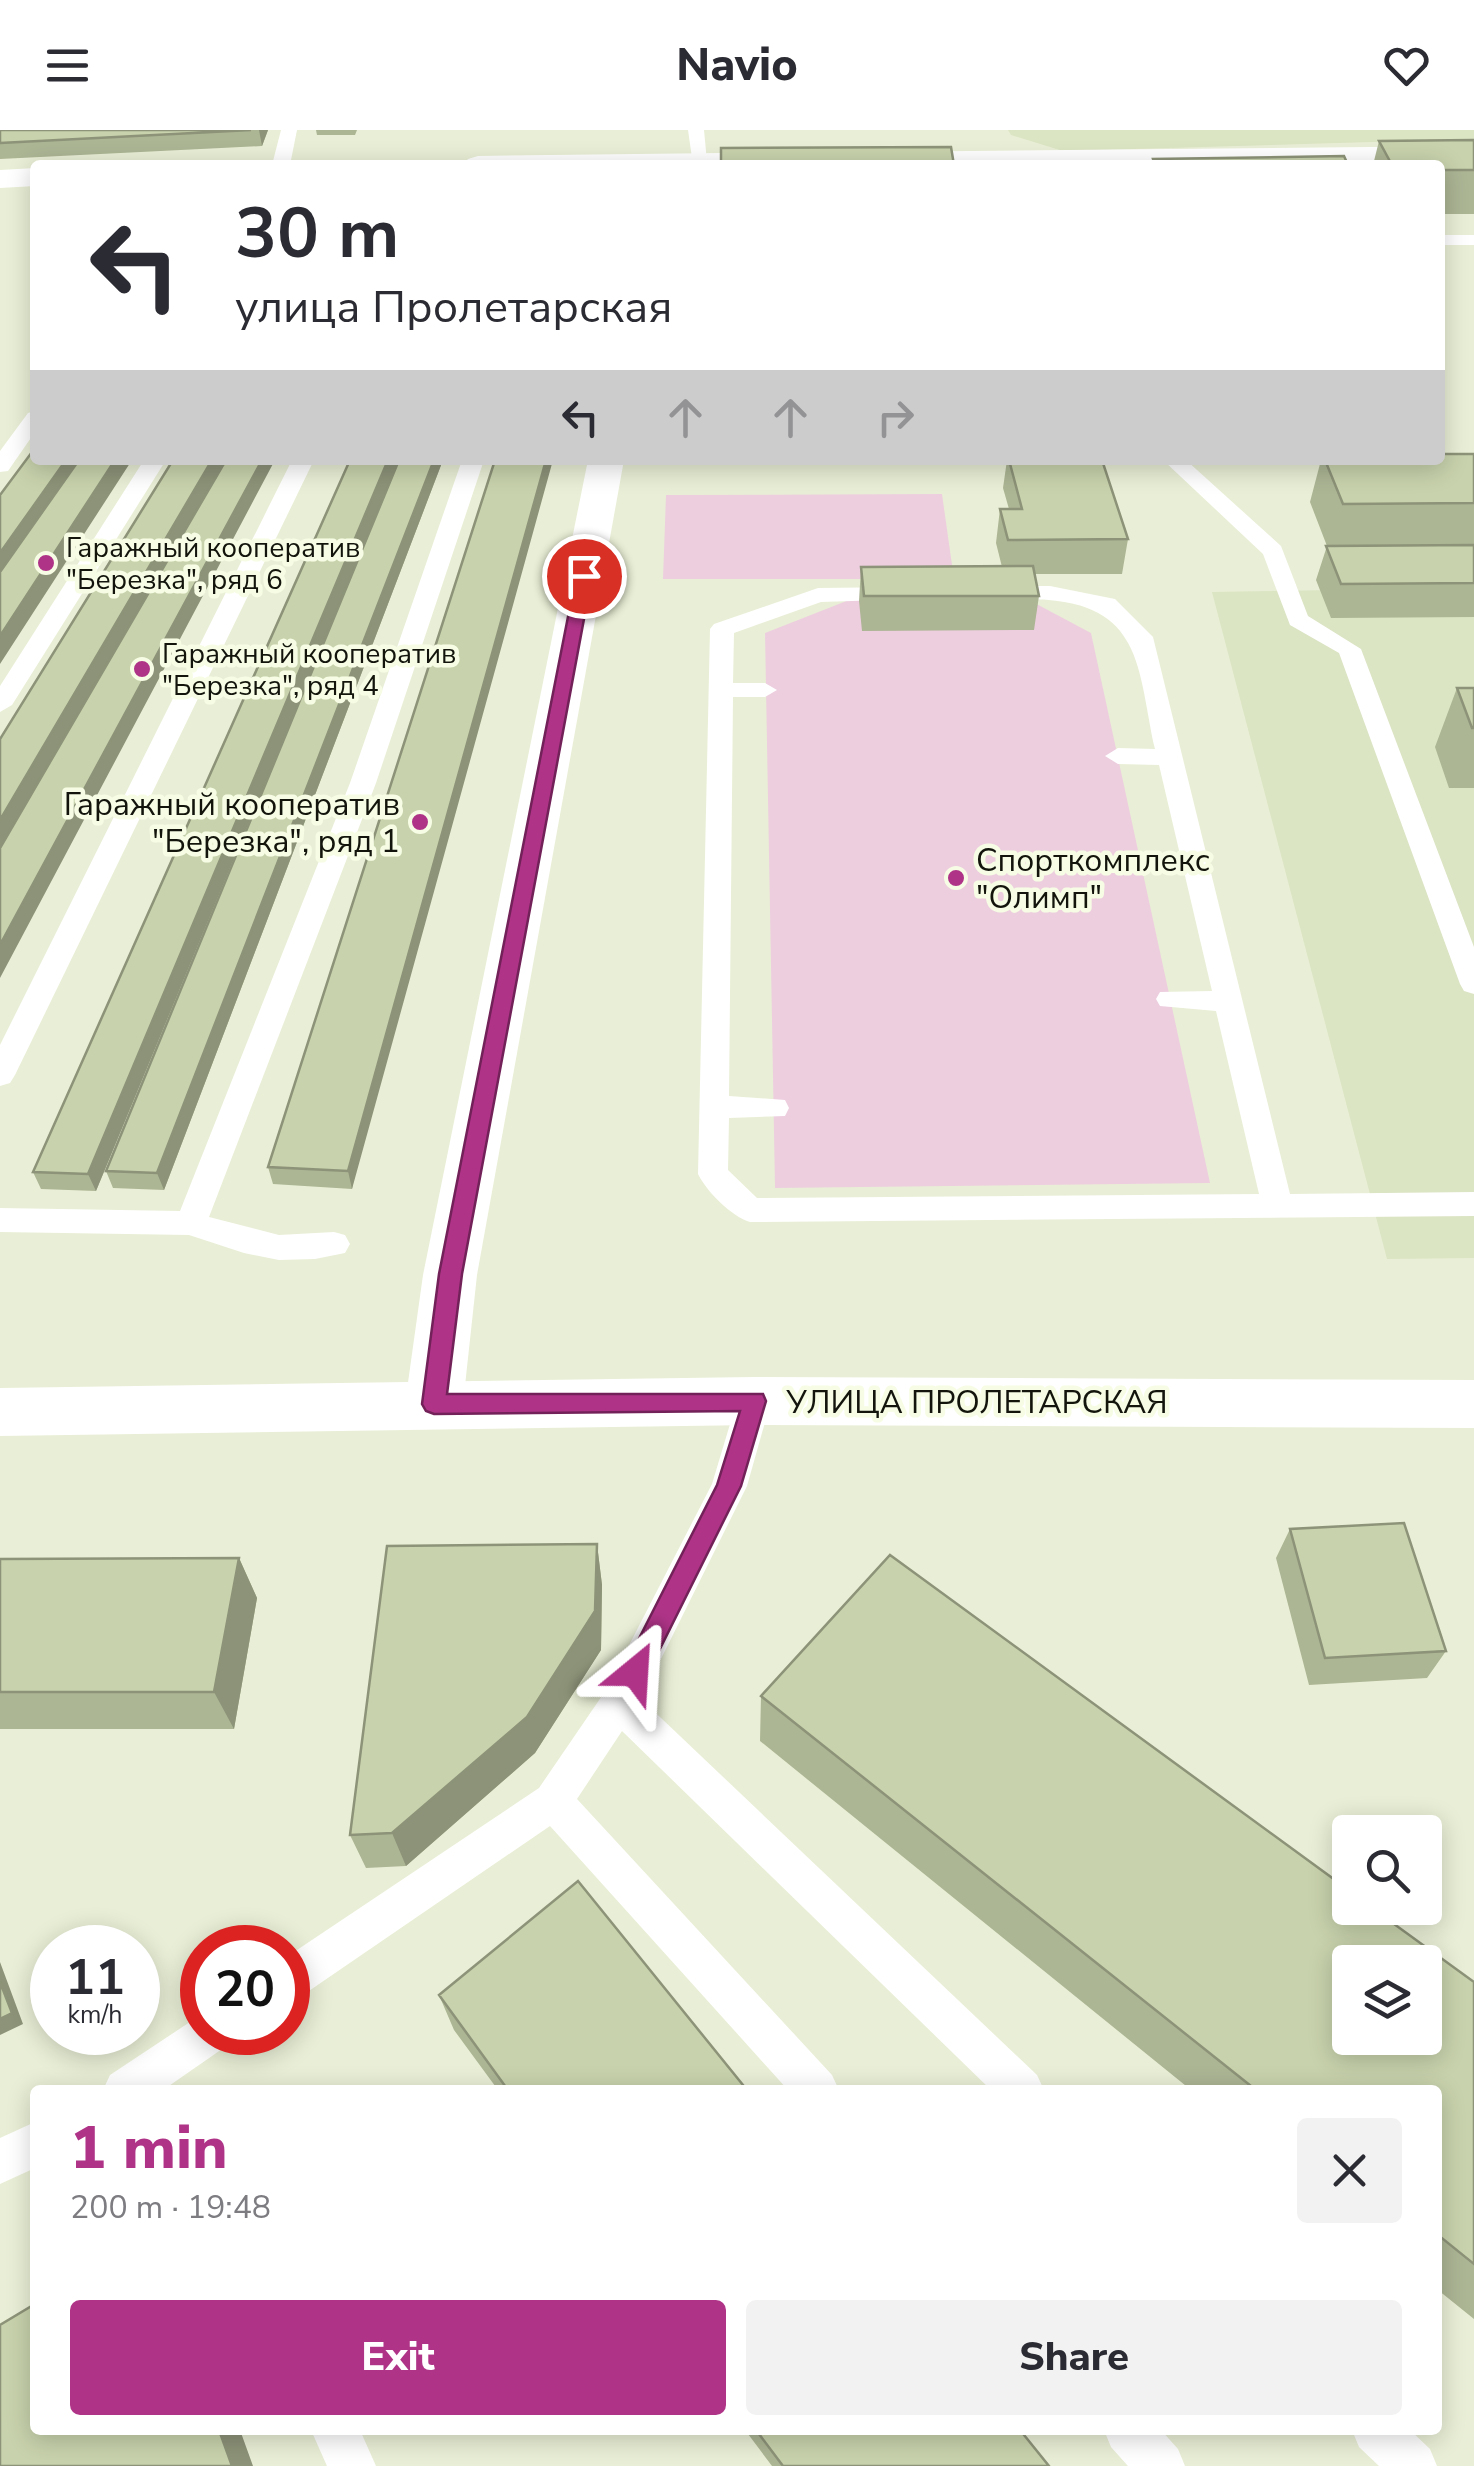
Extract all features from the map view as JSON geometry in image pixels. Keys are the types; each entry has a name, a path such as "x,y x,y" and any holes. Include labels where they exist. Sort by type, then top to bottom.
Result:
{"street":[{"path":"1193,160 1474,155"},
{"path":"0,179 30,177"},
{"path":"434,1404 450,1274 605,465"},
{"name":"УЛИЦА ПРОЛЕТАРСКАЯ","path":"0,1412 754,1401 1474,1404"}],"lane":[{"path":"283,160 290,130"},
{"path":"696,130 701,158"},
{"path":"1445,240 1474,240"},
{"path":"0,466 30,425"},
{"path":"0,705 152,465"},
{"path":"0,1075 301,465"},
{"path":"192,1224 363,782 472,465"},
{"path":"1179,465 1272,551 1298,620 1349,648 1474,984"},
{"path":"972,593 1050,592 1108,604 1141,637 1277,1205"},
{"path":"934,594 818,595 792,613 722,628 713,1174 750,1210 1474,1204"},
{"path":"720,690 765,690"},
{"path":"1118,756 1170,757"},
{"path":"1170,1000 1228,1002"},
{"path":"714,1107 774,1108"},
{"path":"0,1220 192,1224 248,1245 308,1250 334,1244"},
{"path":"310,1965 553,1802 619,1703 729,1486 754,1401"},
{"path":"619,1703 1017,2085"},
{"path":"553,1802 812,2085"},
{"path":"132,2085 180,2052"},
{"path":"0,2162 30,2147"},
{"path":"337,2435 352,2466"},
{"path":"1133,2435 1161,2466"},
{"path":"1381,2435 1413,2466"}],"shaded area":[{"path":"1008,130 1474,130 1474,139 1063,151 1011,135"},
{"path":"942,494 954,579 663,579 666,495"},
{"path":"1474,588 1474,1258 1387,1259 1212,592"},
{"name":"Спорткомплекс \"Олимп\"","path":"849,600 1029,600 1091,633 1210,1183 775,1188 765,633"}],"building":[{"path":"0,130 251,130 0,143"},
{"path":"1474,140 1474,170 1445,170 1445,160 1389,160 1379,141"},
{"path":"951,147 953,160 721,160 721,148"},
{"path":"1344,156 1346,160 1153,160"},
{"path":"1445,454 1474,454 1474,503 1343,504 1327,465 1445,465"},
{"path":"30,455 30,465 62,465 0,553 0,495"},
{"path":"75,465 112,465 0,636 0,572"},
{"path":"170,465 209,465 0,820 0,739"},
{"name":"Гаражный кооператив \"Березка\", ряд 4","path":"223,465 259,465 0,945 0,848"},
{"path":"348,465 386,465 88,1174 33,1172"},
{"path":"397,465 432,465 157,1173 106,1171"},
{"name":"Гаражный кооператив \"Березка\", ряд 1","path":"493,465 545,465 348,1171 268,1167"},
{"path":"1010,465 1104,465 1128,539 1008,540 1000,509 1022,509"},
{"path":"1474,545 1474,583 1341,584 1326,546"},
{"path":"1033,566 1039,596 864,596 861,567"},
{"path":"1457,688 1474,688 1474,728 1472,728"},
{"path":"1404,1523 1446,1651 1325,1658 1290,1529"},
{"path":"597,1544 595,1611 527,1717 392,1833 350,1835 387,1546"},
{"path":"890,1555 1332,1878 1332,1925 1395,1925 1423,1945 1332,1945 1332,2055 1442,2055 1442,1959 1474,1982 1474,2264 1442,2238 1442,2085 1250,2085 761,1696"},
{"path":"239,1558 214,1692 0,1692 0,1559"},
{"path":"578,1881 743,2085 504,2085 439,1995"},
{"path":"0,1982 12,2013 0,2019"},
{"path":"30,2307 30,2435 221,2435 232,2466 0,2466 0,2325"},
{"path":"760,2435 1024,2435 1049,2466 783,2466"}],"place":[{"name":"Гаражный кооператив \"Березка\", ряд 6","path":"46,563"},
{"name":"Гаражный кооператив \"Березка\", ряд 4","path":"142,669"},
{"name":"Гаражный кооператив \"Березка\", ряд 1","path":"420,822"},
{"name":"Спорткомплекс \"Олимп\"","path":"956,878"}],"route":[{"path":"584,576 450,1274 434,1404 754,1401 729,1486 635,1672"}]}
